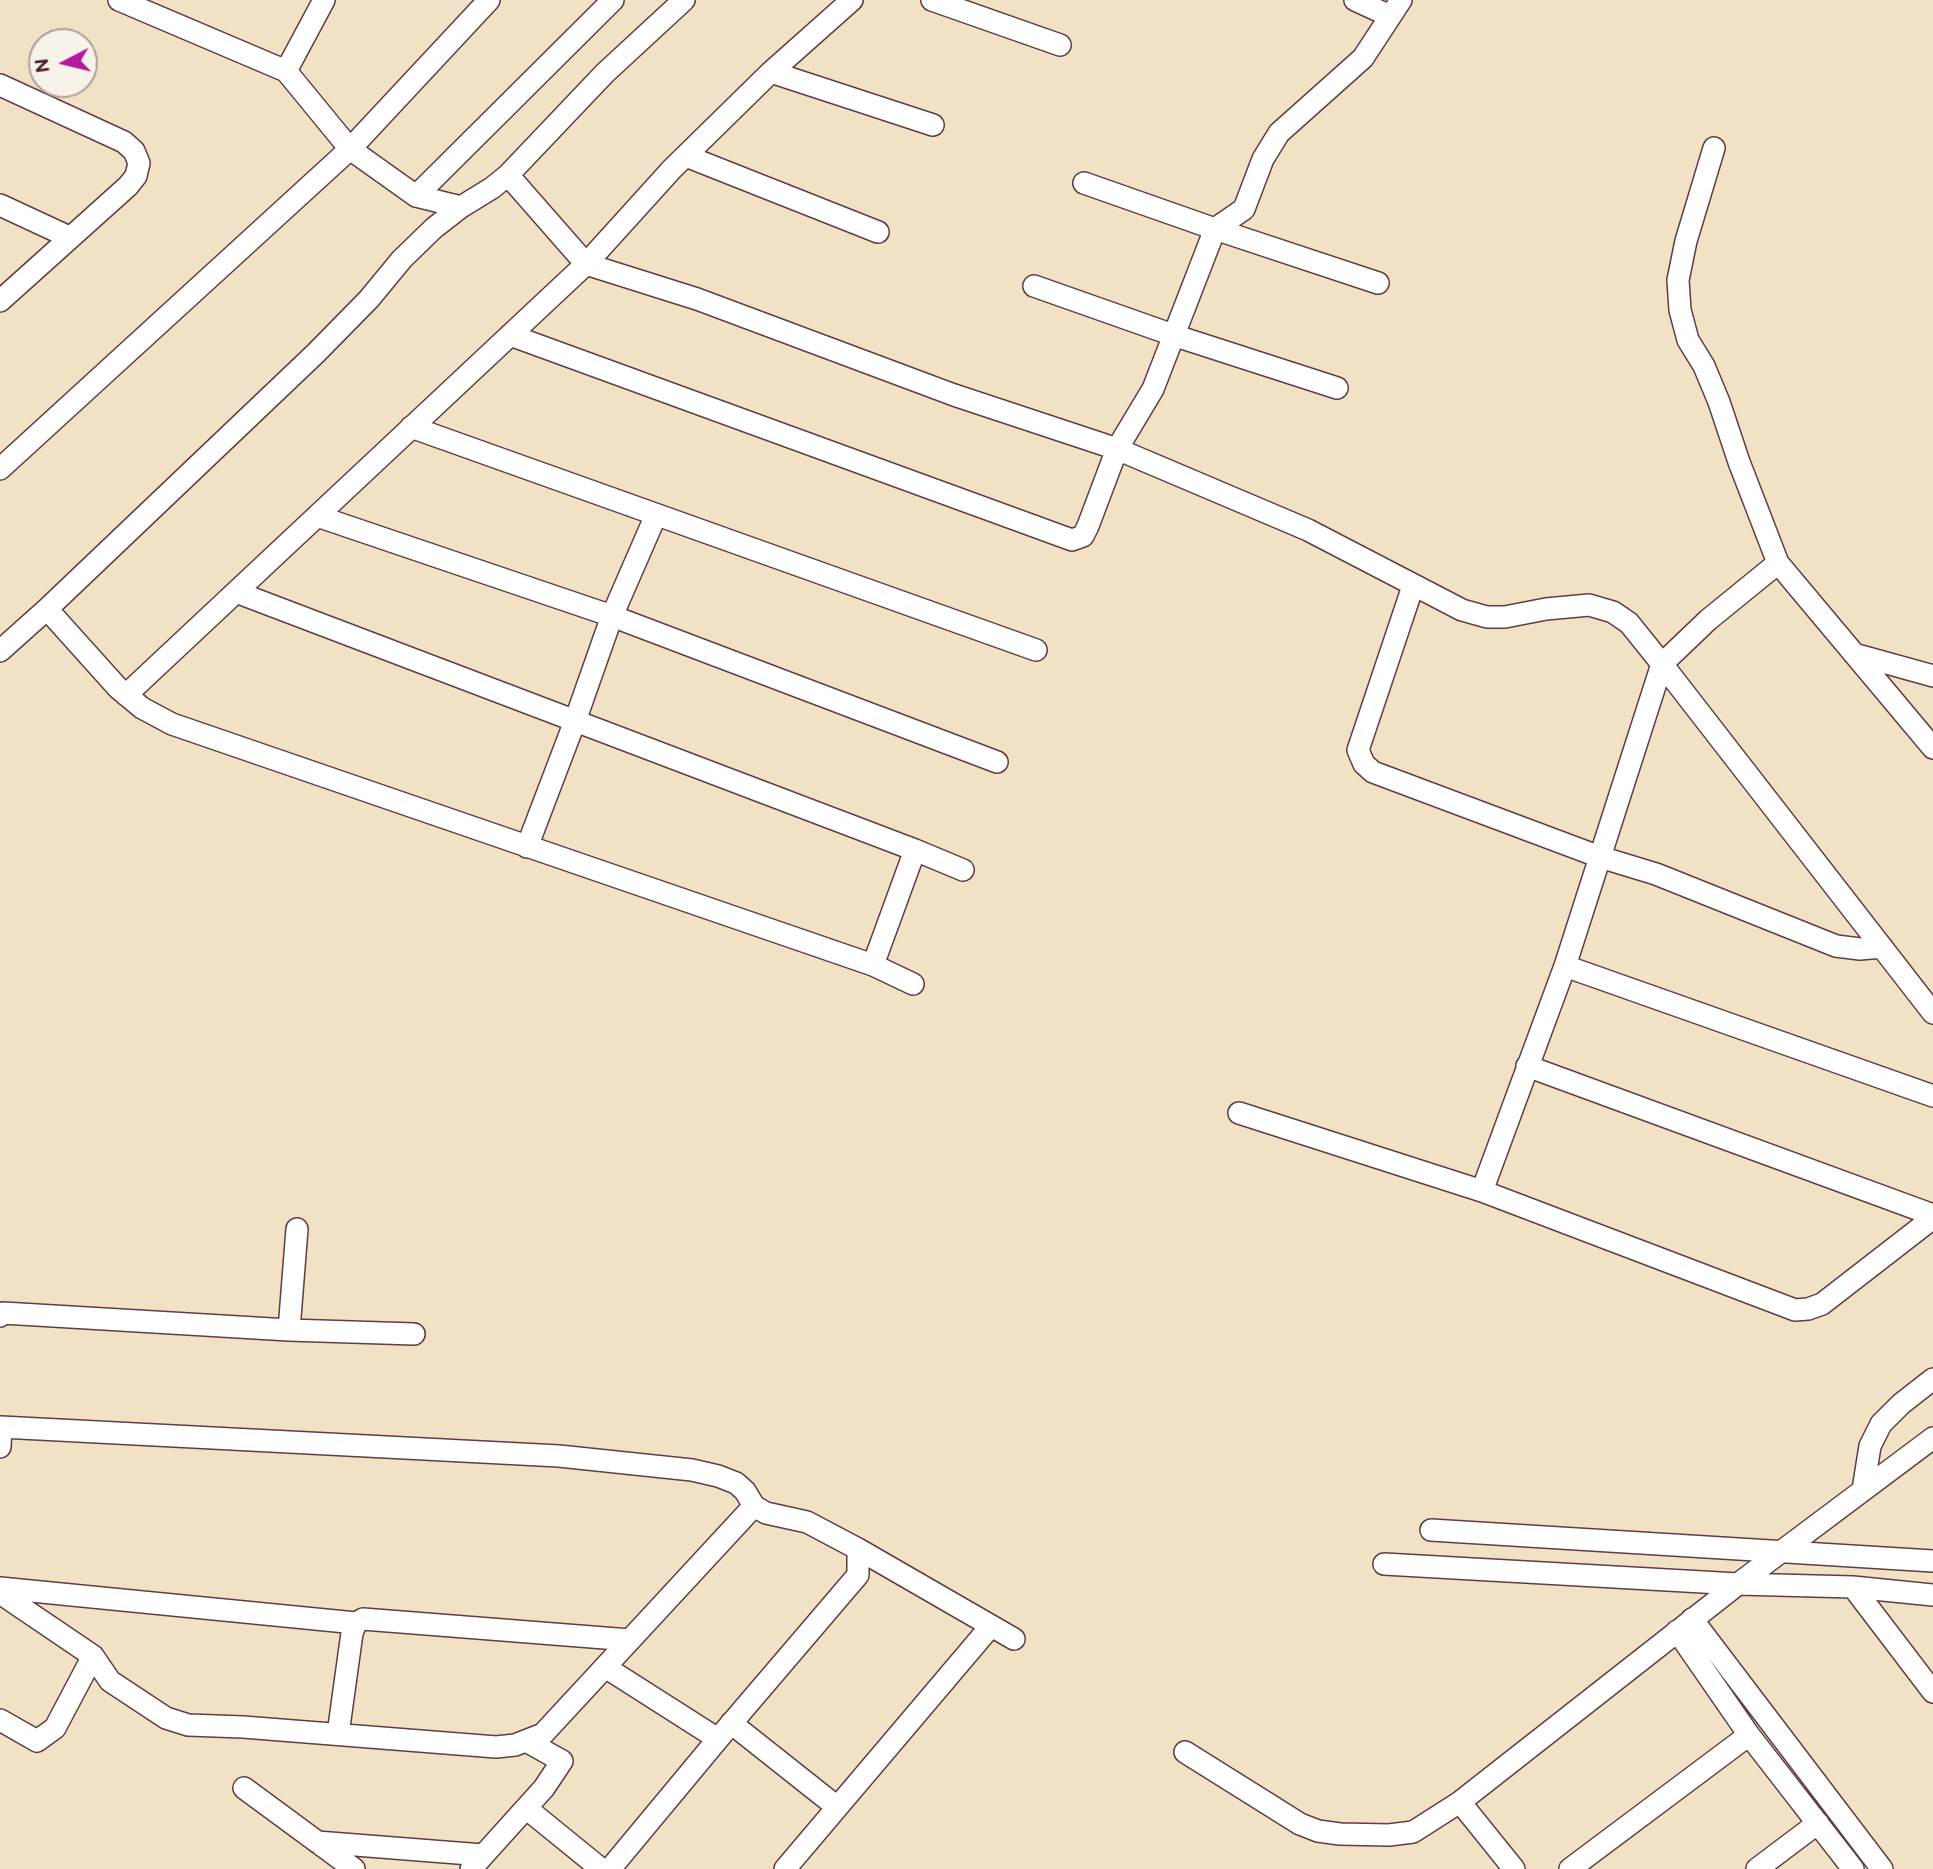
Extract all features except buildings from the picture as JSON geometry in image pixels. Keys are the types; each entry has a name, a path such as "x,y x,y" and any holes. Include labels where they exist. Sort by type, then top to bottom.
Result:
{"street":[{"path":"119,0 286,71 350,149 416,195 461,208"},
{"path":"286,71 324,0"},
{"path":"0,469 10,447 350,149 489,0"},
{"path":"416,195 613,0"},
{"path":"0,651 317,353 426,236 508,176 605,73 684,0"},
{"path":"126,695 586,264 686,156 771,72 852,0"},
{"path":"932,0 1060,45"},
{"path":"510,335 1072,540 1083,536 1117,449 1153,389 1215,229 1244,209 1263,159 1279,133 1363,58 1396,8 1355,0"},
{"path":"771,72 933,125"},
{"path":"0,85 124,142 134,151 139,163 136,176 128,187 0,301"},
{"path":"1714,148 1678,280 1680,310 1688,340 1704,366 1719,402 1778,563 1933,748"},
{"path":"686,156 878,232"},
{"path":"508,176 586,264 709,303 954,395 1117,449 1308,530 1462,610 1487,617 1505,617 1546,609 1589,605 1613,612 1629,623 1662,664 1933,1013"},
{"path":"1084,183 1378,283"},
{"path":"0,205 69,237"},
{"path":"1034,286 1337,388"},
{"path":"411,427 1036,650"},
{"path":"527,847 612,616 656,515"},
{"path":"317,516 612,616 997,762"},
{"path":"1482,1191 1565,967 1662,664 1708,621 1778,563"},
{"path":"1413,586 1358,750 1364,764 1373,772 1600,857 1656,874 1836,946 1860,949 1882,947"},
{"path":"236,592 963,870"},
{"path":"47,609 126,695 142,708 172,724 873,965 913,984"},
{"path":"1854,654 1933,676"},
{"path":"873,965 915,850"},
{"path":"1565,967 1933,1097"},
{"path":"1527,1066 1933,1217"},
{"path":"1239,1113 1482,1191 1795,1310 1808,1310 1822,1304 1933,1217"},
{"path":"289,1330 297,1229"},
{"path":"0,1316 3,1313 289,1330 414,1334"},
{"path":"1863,1490 1870,1447 1881,1424 1933,1379"},
{"path":"0,1433 559,1456 692,1470 736,1483 746,1491 754,1506 766,1513 807,1522 945,1597 1014,1639"},
{"path":"1185,1752 1300,1824 1318,1831 1389,1835 1413,1832 1460,1802 1738,1584 1932,1439"},
{"path":"0,1593 93,1656 110,1681 166,1718 188,1725 496,1747 515,1745 544,1734 754,1506"},
{"path":"1431,1530 1933,1561"},
{"path":"610,1869 858,1575 858,1549"},
{"path":"1384,1564 1738,1584 1853,1587 1933,1595"},
{"path":"1853,1587 1933,1692"},
{"path":"0,1588 356,1623 363,1619 373,1619 630,1640"},
{"path":"338,1734 352,1633 356,1623"},
{"path":"1685,1625 1749,1735 1853,1869"},
{"path":"1685,1625 1882,1869"},
{"path":"785,1869 985,1633"},
{"path":"0,1720 37,1741 55,1728 93,1656"},
{"path":"605,1667 724,1731 837,1807"},
{"path":"1570,1869 1749,1735"},
{"path":"317,1842 477,1862 544,1788 562,1761 528,1742"},
{"path":"244,1788 354,1869"},
{"path":"1460,1802 1514,1869"},
{"path":"526,1808 601,1869"},
{"path":"1758,1869 1818,1823"}]}
